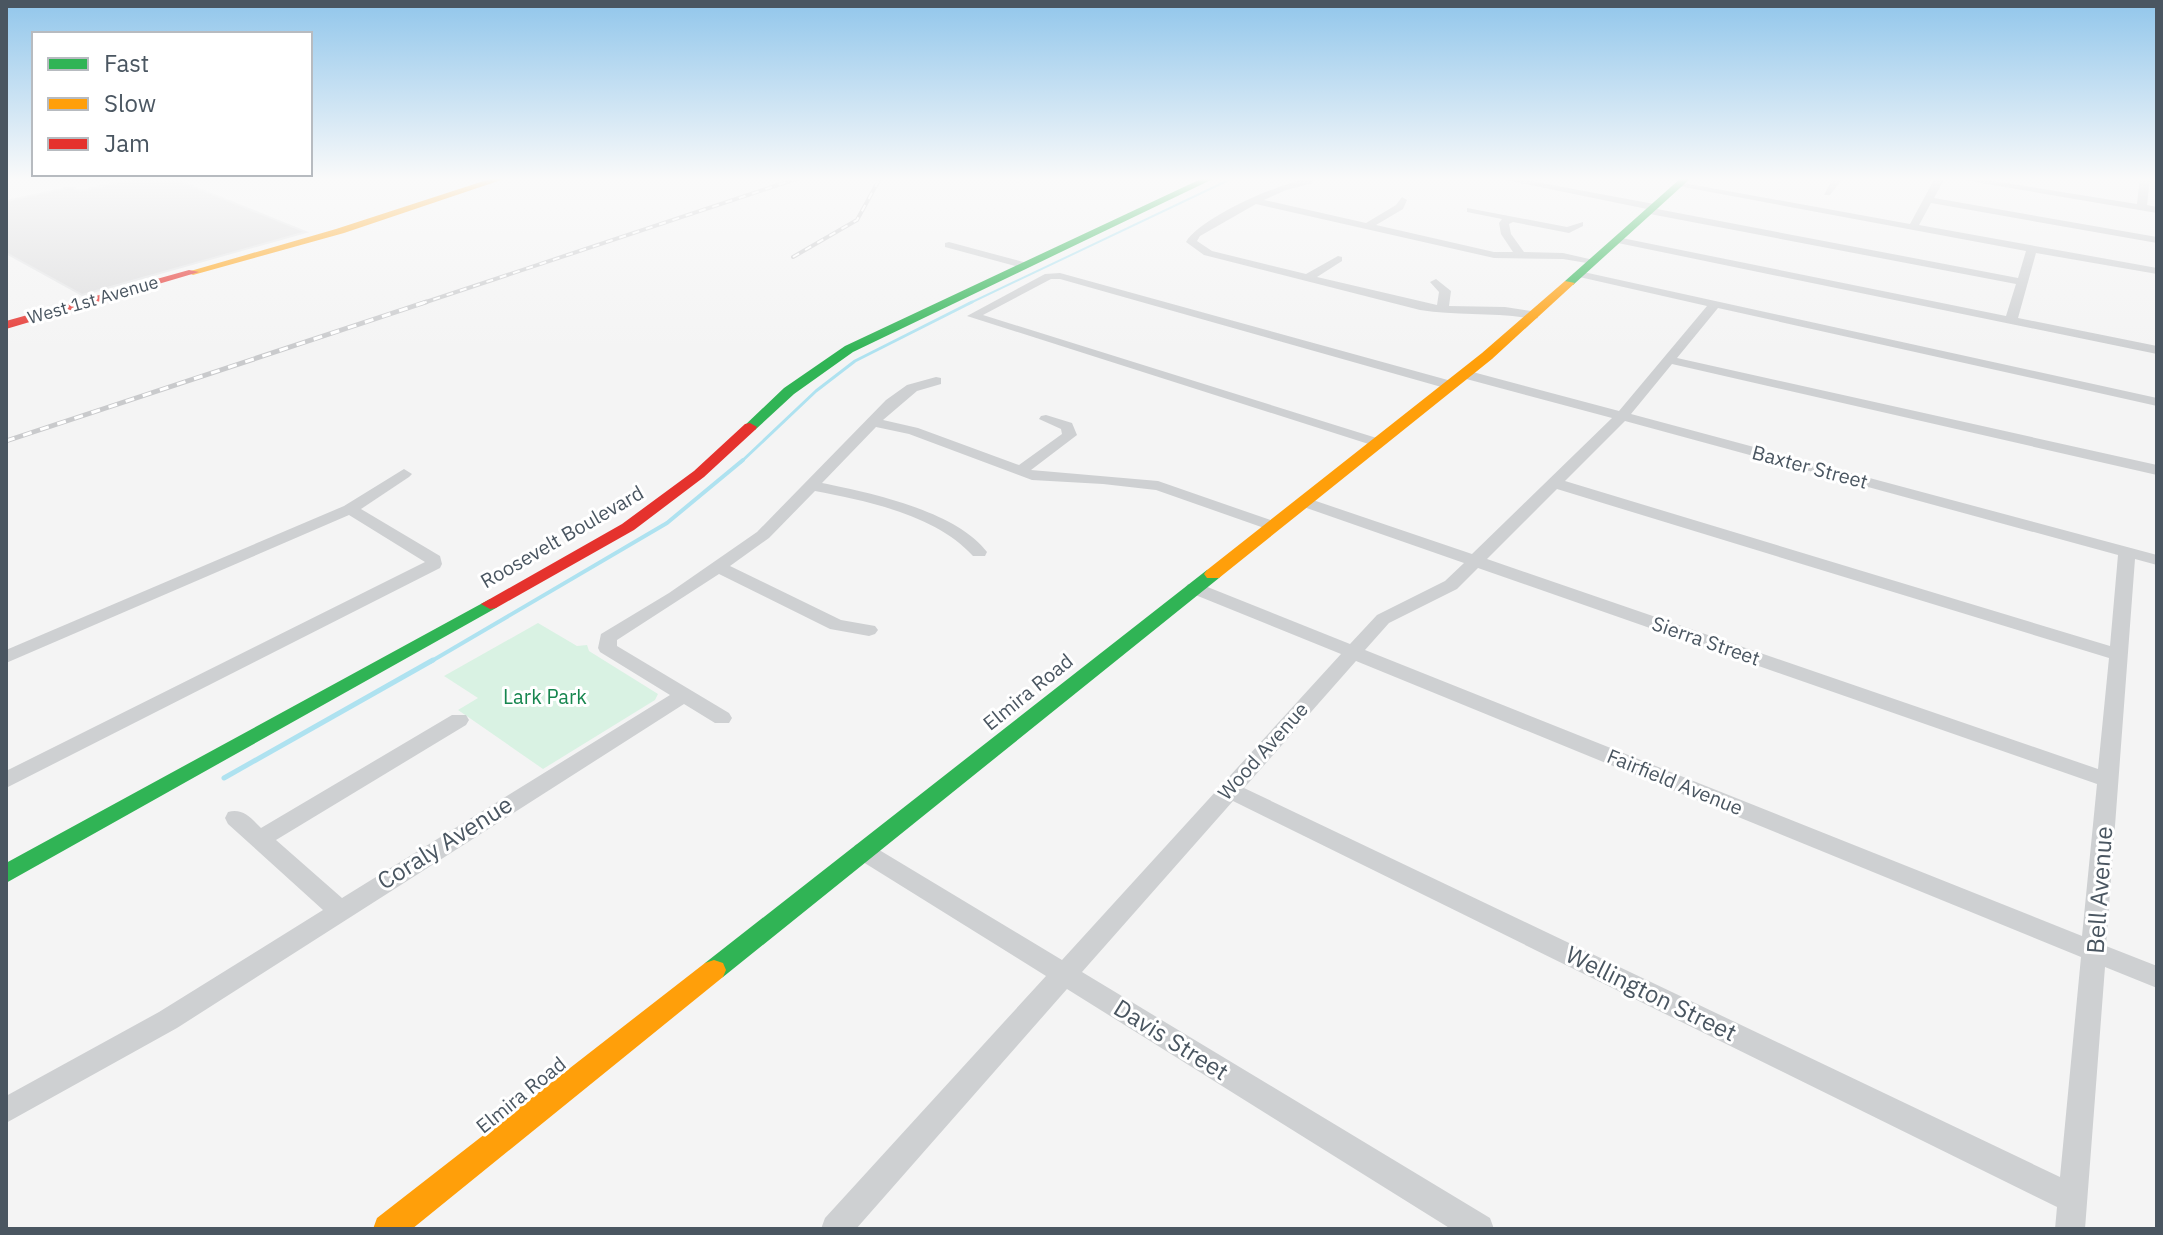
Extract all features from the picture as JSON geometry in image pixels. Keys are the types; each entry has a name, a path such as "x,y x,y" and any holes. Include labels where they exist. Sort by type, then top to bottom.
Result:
{"street":[{"name":"West 1st Avenue","path":"6,325 323,236"},
{"name":"Roosevelt Boulevard","path":"6,874 593,548 669,498 819,368 881,332 1086,236"},
{"path":"1195,236 1191,242 1208,253 1442,310 1494,308 1534,315"},
{"path":"1416,236 1522,257 1563,256 1586,268 1715,304 2157,402"},
{"path":"1507,236 1522,257"},
{"name":"Elmira Road","path":"388,1229 1457,380 1622,236"},
{"path":"1787,236 2022,282"},
{"path":"1960,236 2157,271"},
{"path":"2132,236 2157,240"},
{"path":"1617,240 2157,350"},
{"path":"949,245 1023,265"},
{"path":"2011,320 2032,249"},
{"path":"1308,278 1338,259"},
{"name":"Baxter Street","path":"1378,443 973,316 1055,275 1457,380 1622,416 2157,560"},
{"path":"1436,282 1444,288 1442,310"},
{"name":"Wood Avenue","path":"836,1229 1383,619 1451,585 1476,562 1622,416 1715,304"},
{"path":"1671,360 2157,470"},
{"path":"722,718 605,644 615,633 763,535 901,395 936,381"},
{"path":"1020,471 1070,435 1067,426 1046,419"},
{"path":"874,422 913,431 1052,480 1103,479 1158,486 1273,526"},
{"path":"6,657 350,509 404,474"},
{"path":"1554,483 2118,655"},
{"path":"814,486 876,500 964,537 979,552"},
{"name":"Sierra Street","path":"1304,502 2108,780"},
{"path":"6,780 431,566 434,560 350,509"},
{"name":"Bell Avenue","path":"2070,1229 2096,952 2127,552"},
{"path":"719,567 836,625 869,630"},
{"name":"Fairfield Avenue","path":"1194,588 2157,977"},
{"name":"Coraly Avenue","path":"6,1110 168,1020 684,695"},
{"path":"260,839 459,720"},
{"name":"Wellington Street","path":"1229,790 2073,1199"},
{"path":"236,818 339,910"},
{"name":"Davis Street","path":"863,851 1479,1229"}],"green space":[{"name":"Lark Park","path":"538,623 577,646 587,645 589,651 658,694 655,700 543,769 458,710 478,698 444,676"}],"building":[{"path":"6,236 293,236 82,295 6,253"}],"waterway":[{"path":"969,304 1112,236"},
{"path":"741,462 816,391 855,361 969,304"},
{"path":"430,662 667,523 743,460"},
{"path":"224,778 433,660"}],"railway":[{"path":"420,304 626,236"},
{"path":"793,257 830,236"},
{"path":"6,441 426,302"}],"traffic: fast":[{"path":"750,427 789,391 849,349 1088,236"},
{"path":"1569,283 1622,236"},
{"path":"714,970 1213,574"},
{"path":"6,874 490,604"}],"traffic: slow":[{"path":"193,272 323,236"},
{"path":"1213,574 1487,356 1569,283"},
{"path":"388,1229 714,970"}],"traffic: jam":[{"path":"6,325 193,272"},
{"path":"490,604 628,527 699,474 750,427"}]}
